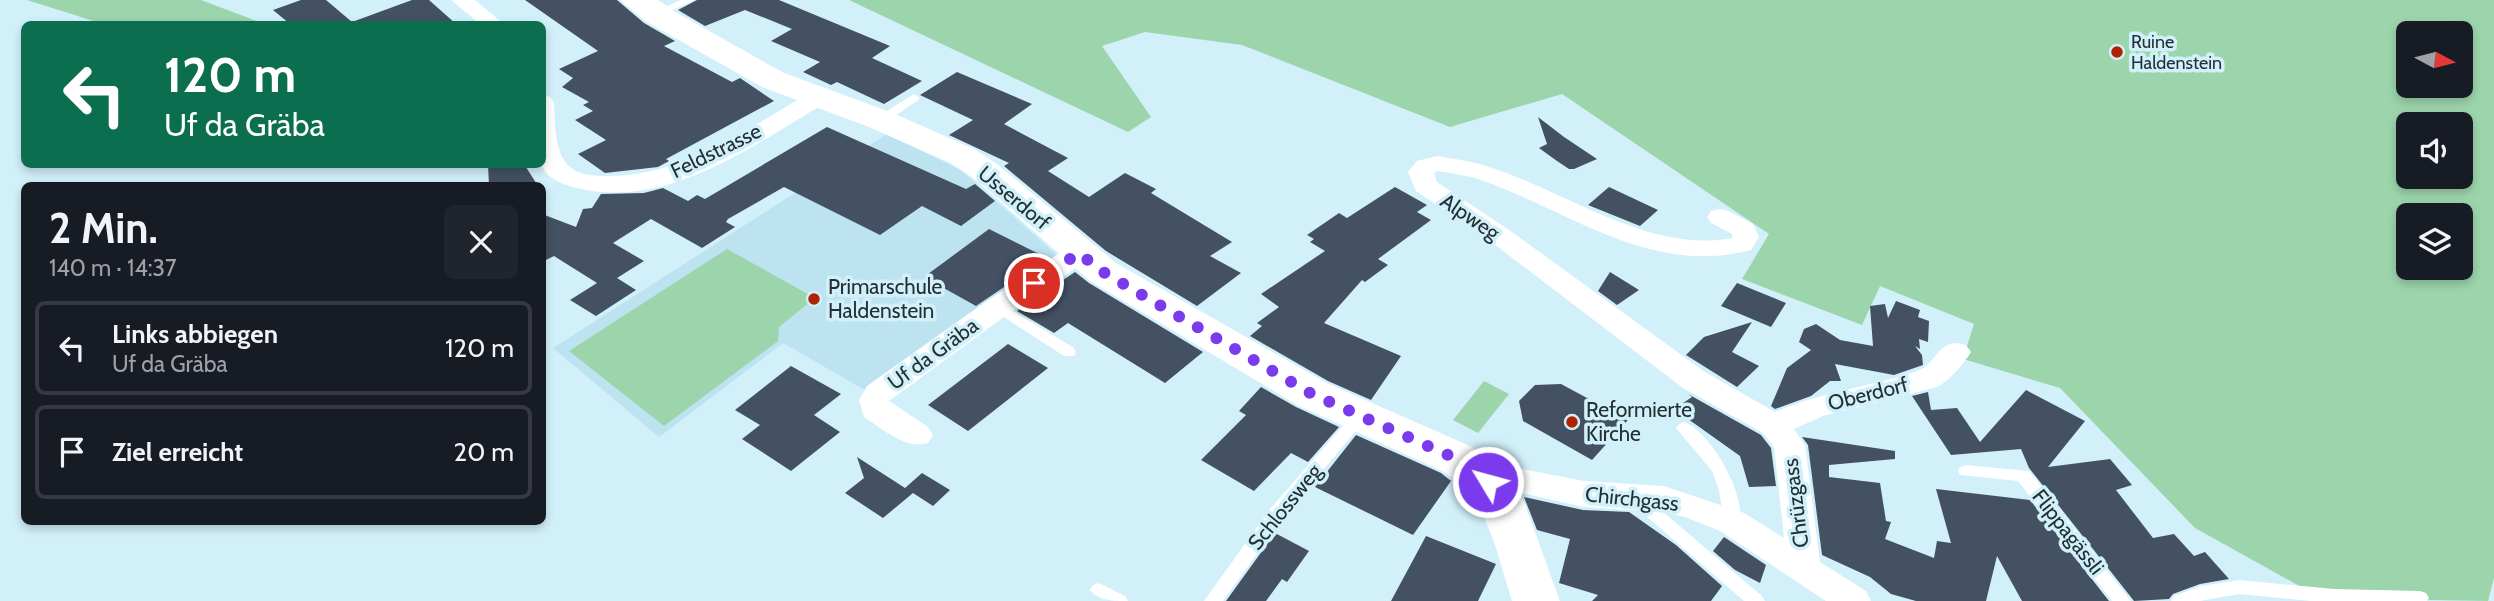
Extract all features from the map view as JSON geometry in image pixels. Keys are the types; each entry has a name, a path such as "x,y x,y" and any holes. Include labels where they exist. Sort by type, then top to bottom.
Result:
{"street":[{"path":"462,0 489,21"},
{"name":"Usserdorf","path":"636,0 655,15 773,80 940,145 985,171 1103,272 1312,394 1457,459 1477,471 1488,482"},
{"name":"Feldstrasse","path":"546,142 547,152 557,169 570,178 604,184 643,182 673,174 706,160 817,98"},
{"name":"Alpweg","path":"1720,217 1744,230 1746,237 1742,244 1710,249 1661,244 1640,238 1481,172 1437,163 1426,166 1421,172 1425,186 1503,237 1693,380 1774,425"},
{"name":"Uf da Gräba","path":"917,435 878,413 874,400 998,307 1079,253"},
{"name":"Oberdorf","path":"1774,425 1815,407 1926,380 1956,352"},
{"name":"Chrüzgass","path":"1774,425 1789,445 1804,566 1854,601"},
{"name":"Chirchgass","path":"1488,482 1508,478 1584,494 1664,499 1691,506 1732,522 1752,537 1804,566"},
{"path":"1488,482 1502,502 1535,601"}],"lane":[{"path":"651,0 666,10 690,0"},
{"path":"881,120 915,98"},
{"path":"998,307 1069,352"},
{"name":"Schlossweg","path":"1213,601 1276,514 1360,416"},
{"path":"1684,428 1718,463 1728,487 1732,522"},
{"name":"Flippagässli","path":"1966,471 2023,475 2122,601"},
{"path":"1633,496 1756,601"},
{"path":"2180,601 2211,590 2240,585 2334,596 2420,598"},
{"path":"1099,590 1119,601"}],"shaded area":[{"name":"Primarschule Haldenstein","path":"887,134 961,170 1057,255 870,393 783,343 659,437 553,348"}],"green space":[{"path":"27,0 201,0 257,21 94,21"},
{"path":"849,0 2494,0 2494,578 2488,601 2321,598 2195,528 2060,388 1963,359 1974,324 1880,286 1862,325 1742,279 1769,234 1562,94 1450,127 1242,45 1145,32 1102,46 1151,117 1128,132"},
{"path":"727,249 815,298 779,327 778,341 664,426 569,351"},
{"path":"1484,381 1509,394 1478,433 1453,420"}],"building":[{"path":"301,0 326,0 351,21 286,21 273,10"},
{"path":"412,0 429,0 453,21 355,21"},
{"path":"525,0 617,0 644,23 675,41 664,46 732,82 740,78 774,101 666,159 669,161 658,167 605,173 578,154 606,140 575,120 593,111 583,105 589,102 562,87 573,78 559,69 598,51"},
{"path":"697,0 779,0 890,46 872,58 922,81 884,104 837,82 831,85 803,72 820,62 771,41 792,29 745,10 705,26 678,10"},
{"path":"957,72 1032,104 1004,124 1068,158 1048,171 1089,197 1125,173 1156,189 1151,193 1232,242 1210,256 1241,273 1197,306 1106,251 1004,166 1009,163 949,135 973,120 920,95"},
{"path":"1538,117 1597,159 1574,169 1569,169 1557,161 1539,148 1547,144"},
{"path":"827,127 966,189 975,184 995,201 961,226 922,206 880,235 784,187 728,219 726,222 735,227 702,248 651,219 613,243 644,261 617,278 636,290 596,316 570,300 597,283 554,256 546,260 546,216 576,227 583,209 592,208 601,194 644,193 663,188 688,201 697,195 705,199"},
{"path":"488,168 527,168 535,182 489,182"},
{"path":"1395,187 1427,205 1417,212 1431,220 1378,259 1388,265 1365,282 1362,280 1324,323 1401,356 1371,400 1328,381 1250,336 1262,326 1257,323 1279,307 1261,294 1325,251 1310,242 1314,239 1307,235 1339,213 1347,218"},
{"path":"1609,187 1658,210 1640,226 1588,205"},
{"path":"989,229 1047,258 976,306 924,277"},
{"path":"1075,272 1203,352 1165,383 1068,323 1054,333 1017,311"},
{"path":"1610,272 1639,290 1617,305 1598,291"},
{"path":"1737,283 1786,303 1771,327 1721,306"},
{"path":"1896,301 1920,310 1918,317 1929,321 1928,342 1919,339 1920,349 1915,346 1922,355 1923,365 1894,375 1835,364 1841,381 1830,381 1811,396 1775,409 1771,406 1787,368 1811,350 1799,342 1804,329 1816,324 1840,340 1873,346 1870,306 1885,304 1888,318"},
{"path":"1752,322 1732,352 1759,366 1737,387 1686,355 1704,337"},
{"path":"1008,344 1048,368 968,431 928,405"},
{"path":"791,366 841,394 814,415 840,432 791,471 742,439 760,425 735,410"},
{"name":"Reformierte Kirche","path":"1561,384 1628,420 1592,460 1523,421 1519,401 1535,385"},
{"path":"1261,387 1339,427 1308,462 1291,453 1254,491 1201,460 1246,415 1239,411"},
{"path":"2026,390 2085,421 2048,467 2110,459 2132,485 2116,490 2153,538 2174,534 2194,556 2205,552 2229,579 2200,584 2173,594 2169,599 2134,601 2029,468 2021,449 1951,455 1912,396 1928,392 1931,410 1957,408 1980,442"},
{"path":"1688,394 1761,435 1771,448 1776,486 1749,487 1740,456 1674,409 1692,397"},
{"path":"1356,435 1441,473 1451,481 1413,535 1315,487"},
{"path":"1802,437 1895,451 1895,459 1829,465 1829,477 1880,483 1886,521 1891,522 1885,539 1934,558 1937,541 1951,543 1936,489 2030,500 2109,601 2022,601 1997,556 1986,601 1916,601 1891,594 1870,577 1822,555 1808,445"},
{"path":"857,457 905,488 922,473 950,490 933,506 913,493 883,518 845,493 864,478"},
{"path":"1524,497 1583,510 1629,512 1676,545 1722,586 1711,601 1592,601 1598,595 1559,583 1570,539 1537,530"},
{"path":"1275,533 1309,551 1287,582 1282,579 1266,601 1226,601"},
{"path":"1426,536 1496,564 1478,601 1391,601"},
{"path":"1724,537 1766,565 1760,583 1735,570 1713,551"}],"place":[{"name":"Ruine Haldenstein","path":"2117,52"},
{"name":"Primarschule Haldenstein","path":"814,299"},
{"name":"Reformierte Kirche","path":"1572,422"}],"route":[{"path":"1034,283 1079,253 1103,272 1312,394 1457,459 1477,471 1488,482"}]}
